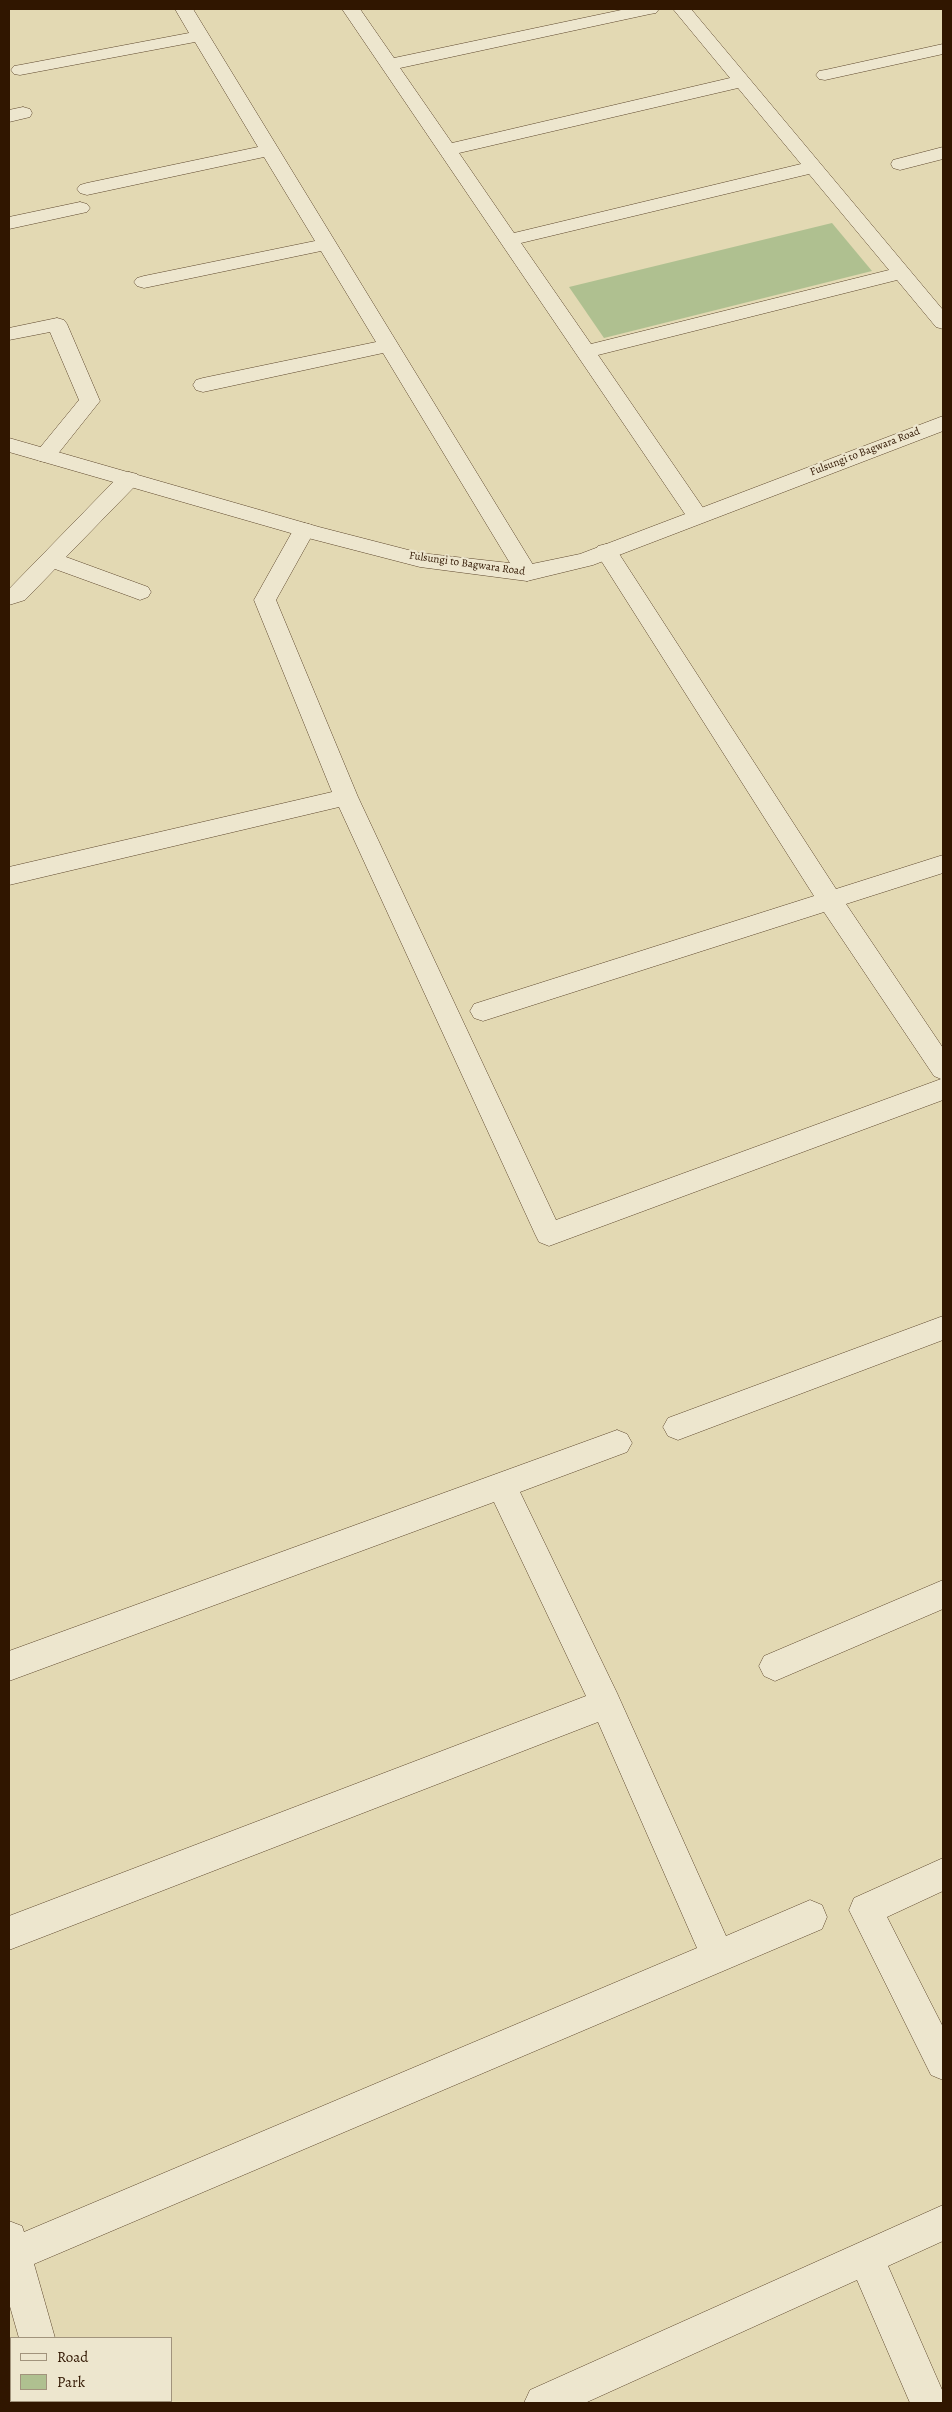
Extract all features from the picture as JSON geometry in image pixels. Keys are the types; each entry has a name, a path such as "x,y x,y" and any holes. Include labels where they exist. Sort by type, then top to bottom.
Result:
{"street":[{"path":"184,9 527,573"},
{"path":"351,9 697,515"},
{"path":"389,66 650,9"},
{"path":"682,9 943,322"},
{"path":"20,70 200,36"},
{"path":"825,75 943,49"},
{"path":"446,150 742,81"},
{"path":"87,189 270,150"},
{"path":"900,164 943,153"},
{"path":"509,240 814,167"},
{"path":"9,223 80,208"},
{"path":"144,282 327,244"},
{"path":"586,352 902,273"},
{"path":"9,334 57,324 90,401 45,455"},
{"path":"203,385 388,346"},
{"name":"Fulsungi to Bagwara Road","path":"9,445 304,530 420,560 527,573 585,560 697,515 943,423"},
{"path":"11,595 51,560 129,479"},
{"path":"304,530 265,600 346,797 549,1234 943,1089"},
{"path":"606,551 831,902 943,1069"},
{"path":"51,560 140,592"},
{"path":"9,876 346,797"},
{"path":"483,1011 831,902 943,864"},
{"path":"678,1427 943,1328"},
{"path":"9,1666 617,1443"},
{"path":"501,1485 606,1704 718,1956"},
{"path":"775,1666 943,1594"},
{"path":"9,1933 606,1704"},
{"path":"940,2047 866,1910 943,1874"},
{"path":"37,2337 10,2250 810,1917"},
{"path":"543,2403 943,2223"},
{"path":"866,2258 929,2403"}],"green space":[{"path":"832,223 872,271 604,338 569,287"}]}
